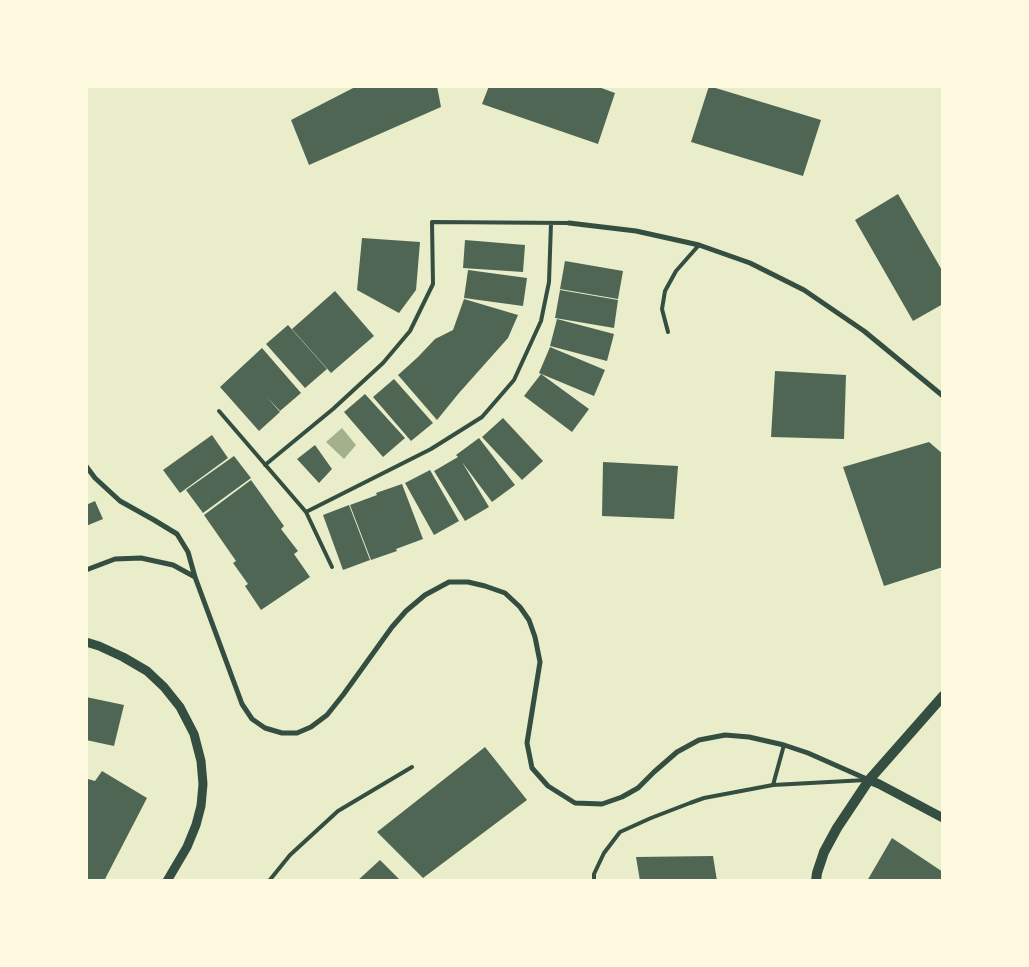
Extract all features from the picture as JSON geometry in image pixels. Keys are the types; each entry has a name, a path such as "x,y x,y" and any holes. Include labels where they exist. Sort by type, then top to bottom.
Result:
{"main road":[{"path":"816,881 824,852 837,828 869,780 943,696"}],"street":[{"path":"568,223 636,231 699,245 750,263 804,290 864,331 943,396"},
{"path":"86,466 95,478 120,501 176,534 188,552 195,577 242,704 252,719 265,728 282,733 297,733 312,727 327,715 392,626 406,611 425,595 449,582 468,582 504,593 520,607 529,620 540,662 526,743 532,768 548,786 575,803 602,804 622,797 638,788 677,752 699,740 725,735 749,736 808,753 879,784 943,818"},
{"path":"86,570 115,559 142,558 173,565 195,577"},
{"path":"86,642 123,656 147,671 164,687 180,707 194,734 201,761 202,806 187,847 167,881"}],"lane":[{"path":"265,465 333,409 383,363 410,332 434,284 432,222 568,223"},
{"path":"306,512 431,449 482,417 514,380 541,321 549,282 551,223"},
{"path":"668,332 662,309 664,291 676,271 699,245"},
{"path":"219,411 306,512 332,567"},
{"path":"773,785 784,745"},
{"path":"269,881 290,855 338,811 412,767"},
{"path":"594,881 594,874 604,853 620,832 704,798 773,785 869,780"}],"shaded area":[{"path":"342,428 356,445 344,459 326,442"}],"building":[{"path":"357,86 437,86 441,107 309,165 291,120"},
{"path":"489,86 596,86 615,93 598,144 482,104"},
{"path":"709,86 821,120 803,176 691,142"},
{"path":"898,194 943,272 943,304 913,321 855,220"},
{"path":"362,238 420,242 416,290 399,313 357,290"},
{"path":"465,240 525,245 523,272 463,268"},
{"path":"565,261 623,271 618,299 560,289"},
{"path":"468,270 527,278 523,306 464,298"},
{"path":"560,290 618,300 614,328 555,318"},
{"path":"335,291 374,336 331,373 292,329"},
{"path":"464,299 518,315 508,338 437,420 398,375 435,339 453,330"},
{"path":"557,319 614,334 607,361 550,346"},
{"path":"288,325 327,369 305,388 266,344"},
{"path":"550,347 605,370 594,396 539,373"},
{"path":"262,348 301,393 280,411 266,396 280,412 259,431 220,387"},
{"path":"775,371 846,375 844,439 771,437"},
{"path":"541,374 589,409 572,432 524,396"},
{"path":"394,379 433,423 411,441 373,397"},
{"path":"365,394 405,438 383,457 344,412"},
{"path":"503,418 543,461 522,480 482,437"},
{"path":"212,435 228,458 180,493 163,470"},
{"path":"479,438 515,485 492,502 462,462 489,507 465,521 434,471 458,457 456,455"},
{"path":"929,442 943,454 943,567 884,586 843,467"},
{"path":"315,445 332,469 319,483 297,459"},
{"path":"234,456 251,478 203,513 186,490"},
{"path":"603,462 678,466 674,519 602,516"},
{"path":"430,470 459,521 434,535 405,483"},
{"path":"251,480 284,526 281,529 298,551 294,554 310,577 261,610 245,586 248,584 233,563 236,561 204,515"},
{"path":"402,484 423,539 371,560 350,505"},
{"path":"95,501 103,519 86,526 86,505"},
{"path":"349,505 370,560 343,570 323,515"},
{"path":"86,697 124,705 114,746 86,740"},
{"path":"485,747 527,800 423,878 377,832"},
{"path":"102,771 147,798 104,881 86,881 86,783 88,779 95,781"},
{"path":"892,838 943,872 943,881 867,881"},
{"path":"713,856 717,881 640,881 636,857"},
{"path":"380,860 401,881 357,881"}]}
